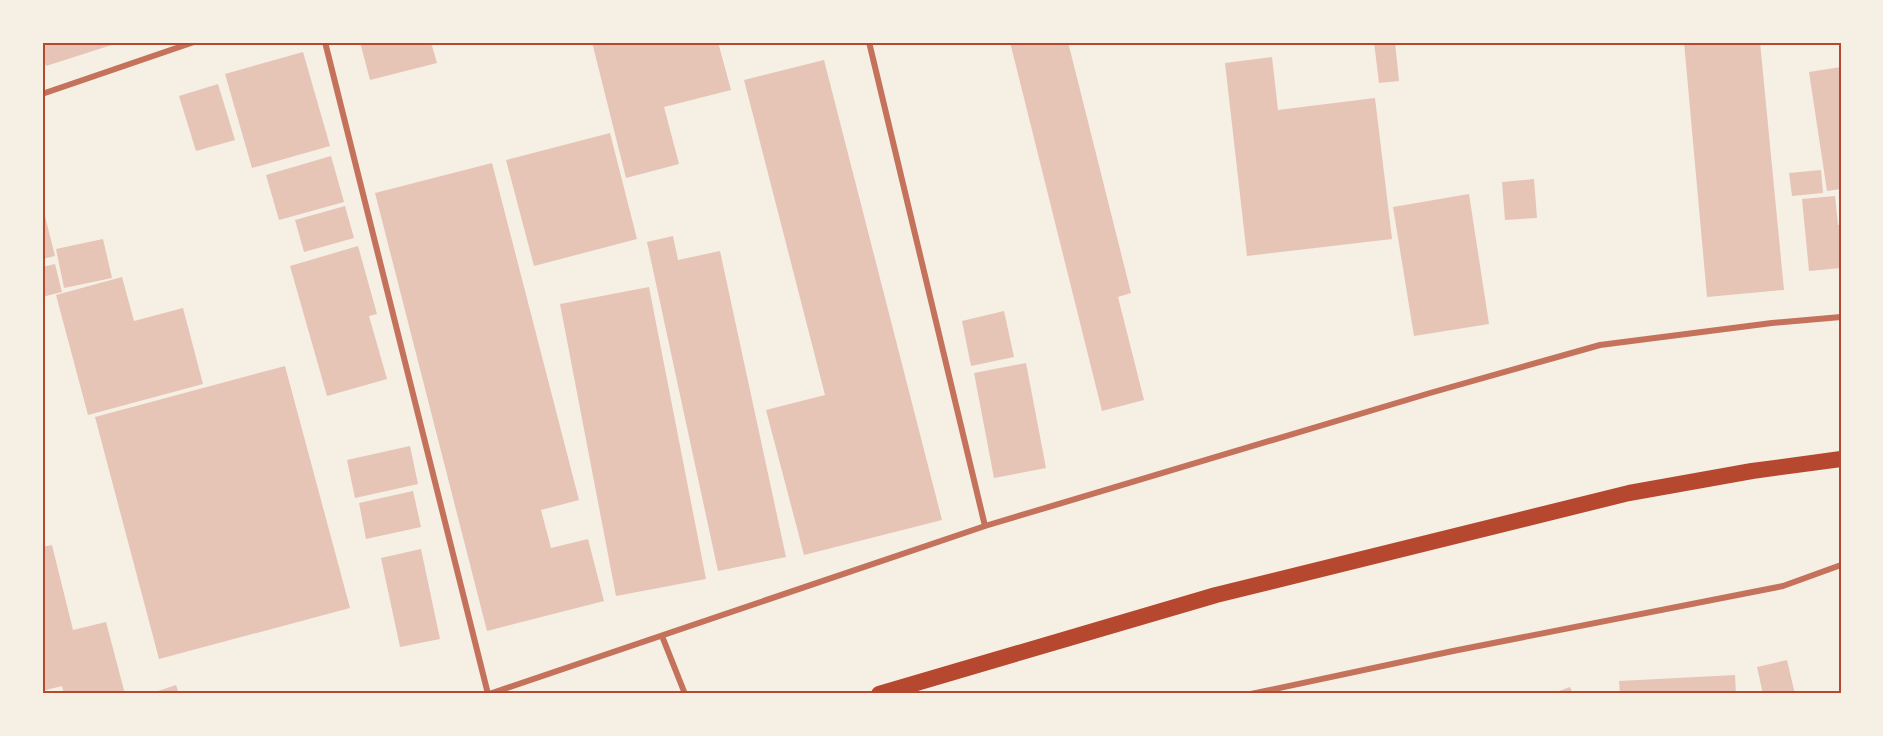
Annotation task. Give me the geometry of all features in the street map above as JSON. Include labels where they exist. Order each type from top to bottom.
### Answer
[{"type":"highway","points":[[879,694],[1216,595],[1629,493],[1752,471],[1841,459]]},
{"type":"street","points":[[42,94],[194,42]]},
{"type":"street","points":[[325,42],[489,694],[986,526],[1600,345],[1772,323],[1841,317]]},
{"type":"street","points":[[869,42],[986,526]]},
{"type":"street","points":[[1251,694],[1782,586],[1841,565]]},
{"type":"street","points":[[662,636],[685,694]]},
{"type":"building","points":[[42,42],[121,42],[46,66]]},
{"type":"building","points":[[360,42],[431,42],[437,63],[370,80]]},
{"type":"building","points":[[592,42],[718,42],[731,90],[664,107],[679,164],[626,178]]},
{"type":"building","points":[[1010,42],[1068,42],[1131,293],[1118,297],[1144,400],[1102,411]]},
{"type":"building","points":[[1374,42],[1395,42],[1399,81],[1379,83]]},
{"type":"building","points":[[1684,42],[1760,42],[1784,290],[1707,297]]},
{"type":"building","points":[[303,52],[330,146],[252,168],[225,74]]},
{"type":"building","points":[[1272,57],[1278,110],[1375,98],[1392,239],[1247,256],[1225,63]]},
{"type":"building","points":[[824,60],[942,520],[804,555],[766,410],[825,395],[744,80]]},
{"type":"building","points":[[1841,67],[1841,189],[1827,191],[1809,72]]},
{"type":"building","points":[[218,84],[235,140],[196,151],[179,96]]},
{"type":"building","points":[[610,133],[637,239],[534,266],[506,160]]},
{"type":"building","points":[[331,156],[344,202],[279,220],[266,175]]},
{"type":"building","points":[[492,163],[579,500],[541,510],[551,548],[588,539],[604,601],[487,631],[375,193]]},
{"type":"building","points":[[1821,170],[1823,193],[1792,196],[1789,173]]},
{"type":"building","points":[[1534,179],[1537,218],[1505,220],[1502,182]]},
{"type":"building","points":[[1469,194],[1489,324],[1414,336],[1393,207]]},
{"type":"building","points":[[1835,196],[1838,225],[1841,225],[1841,268],[1809,271],[1802,199]]},
{"type":"building","points":[[42,204],[55,256],[42,259]]},
{"type":"building","points":[[345,206],[354,238],[304,252],[295,220]]},
{"type":"building","points":[[673,236],[678,260],[720,251],[786,557],[718,571],[647,242]]},
{"type":"building","points":[[103,239],[112,278],[64,288],[56,249]]},
{"type":"building","points":[[358,246],[377,314],[369,316],[387,379],[327,396],[290,266]]},
{"type":"building","points":[[55,264],[62,292],[42,297],[42,267]]},
{"type":"building","points":[[122,277],[134,321],[183,308],[203,384],[88,415],[56,295]]},
{"type":"building","points":[[649,287],[706,579],[616,596],[560,304]]},
{"type":"building","points":[[1004,311],[1014,357],[971,366],[962,321]]},
{"type":"building","points":[[1026,363],[1046,468],[994,478],[974,373]]},
{"type":"building","points":[[285,366],[350,608],[159,659],[95,417]]},
{"type":"building","points":[[410,446],[418,484],[355,498],[347,460]]},
{"type":"building","points":[[413,491],[421,527],[366,539],[359,503]]},
{"type":"building","points":[[52,545],[73,630],[106,622],[125,694],[64,694],[62,686],[42,691],[42,547]]},
{"type":"building","points":[[421,549],[440,639],[400,647],[381,558]]},
{"type":"building","points":[[1787,660],[1795,694],[1763,694],[1757,667]]},
{"type":"building","points":[[1735,675],[1736,694],[1620,694],[1619,681]]},
{"type":"building","points":[[176,685],[179,694],[159,694],[158,691]]},
{"type":"building","points":[[1570,687],[1573,694],[1551,694]]}]
